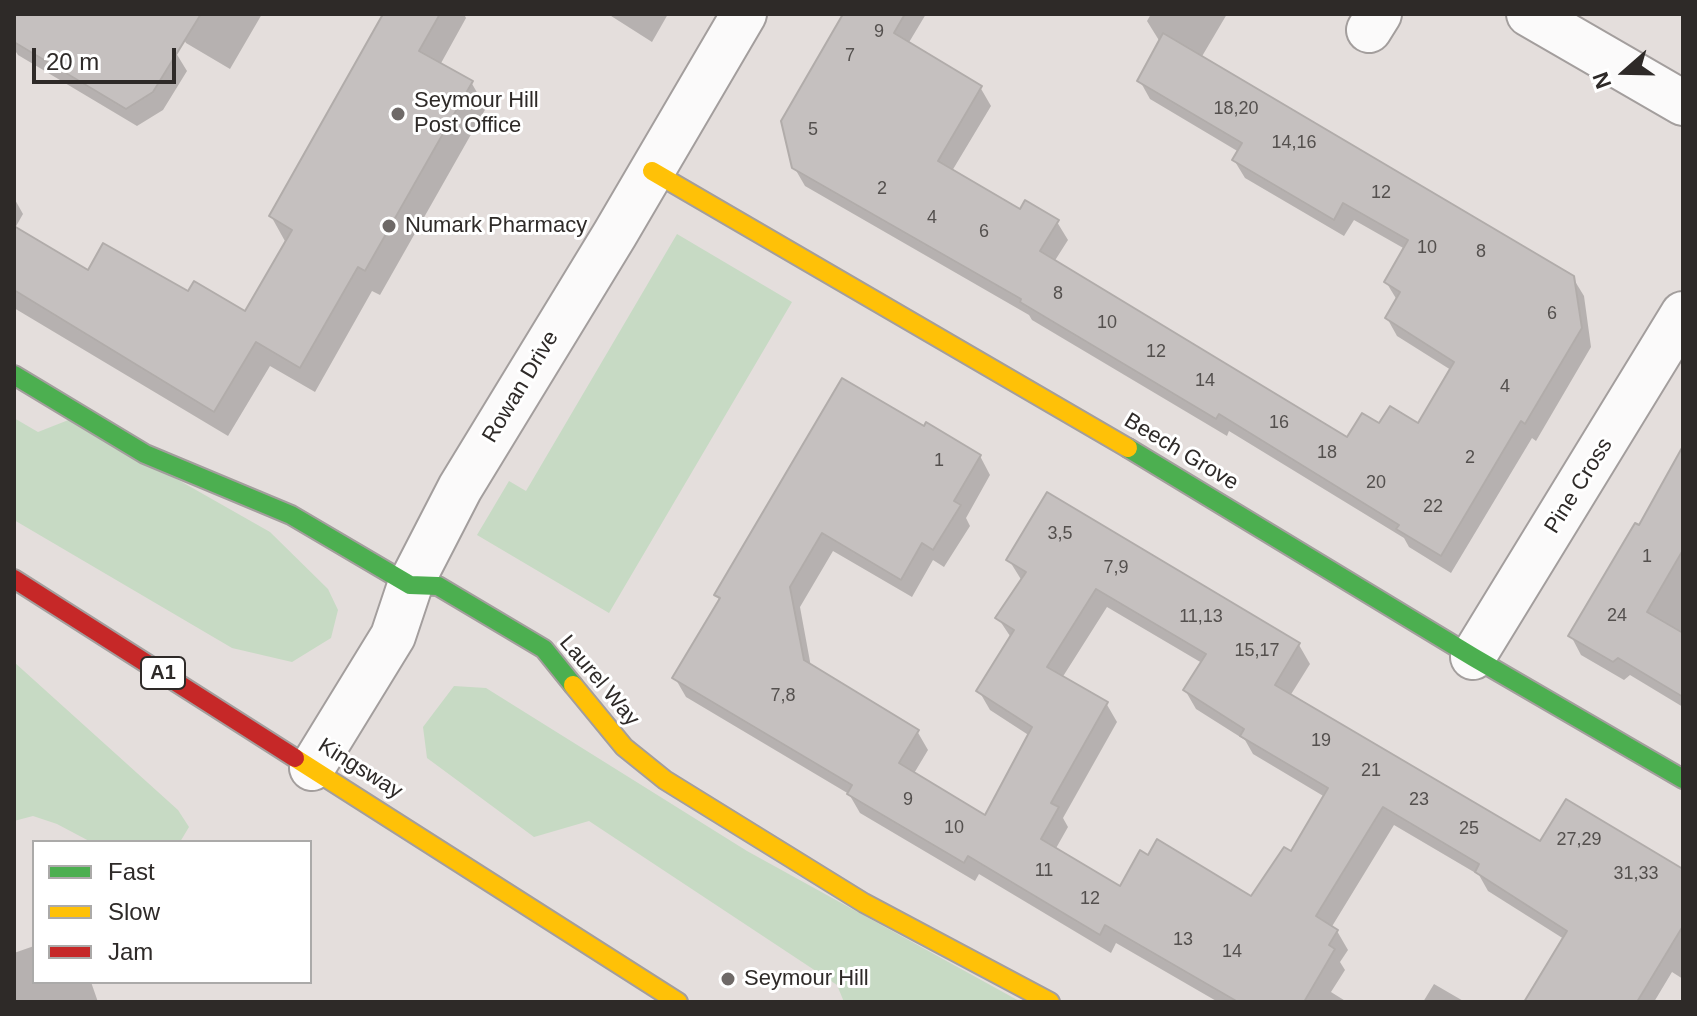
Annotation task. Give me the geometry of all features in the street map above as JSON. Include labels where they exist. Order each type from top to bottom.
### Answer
[{"type":"street","name":"Rowan Drive","points":[[312,768],[393,636],[410,585],[460,488],[744,14]]},
{"type":"street","points":[[1529,14],[1683,103]]},
{"type":"street","name":"Beech Grove","points":[[652,171],[1150,461],[1473,657],[1683,779]]},
{"type":"street","name":"Pine Cross","points":[[1473,657],[1683,314]]},
{"type":"street","name":"Laurel Way","points":[[14,375],[145,454],[291,515],[410,585],[438,586],[544,649],[624,747],[665,780],[864,903],[1050,1002]]},
{"type":"street","name":"Kingsway","points":[[14,579],[678,1002]]},
{"type":"green space","points":[[677,234],[792,302],[609,613],[477,535],[509,481],[526,491]]},
{"type":"green space","points":[[14,418],[38,432],[71,419],[270,532],[328,589],[338,610],[331,638],[292,662],[232,648],[14,520]]},
{"type":"green space","points":[[14,662],[178,810],[189,827],[181,840],[87,840],[33,816],[14,821]]},
{"type":"green space","points":[[454,686],[486,688],[747,851],[1021,1002],[844,1002],[837,985],[589,821],[534,837],[427,758],[423,727]]},
{"type":"building","points":[[14,14],[201,14],[153,92],[126,109],[14,42]]},
{"type":"building","points":[[383,14],[440,14],[419,51],[473,81],[365,271],[358,267],[300,368],[256,342],[214,412],[14,290],[14,226],[88,270],[103,243],[188,291],[194,281],[245,311],[292,230],[269,216]]},
{"type":"building","points":[[843,14],[905,14],[894,33],[982,86],[938,161],[1020,209],[1025,200],[1059,220],[1040,251],[1347,437],[1362,413],[1379,423],[1390,406],[1418,423],[1454,362],[1385,318],[1400,292],[1384,282],[1408,240],[1343,203],[1334,220],[1232,160],[1242,143],[1137,81],[1163,33],[1574,276],[1582,328],[1525,424],[1521,421],[1441,556],[1396,529],[1399,525],[1219,414],[1216,419],[1020,302],[1021,299],[792,168],[781,121]]},
{"type":"building","points":[[842,378],[981,455],[954,501],[961,505],[933,550],[922,543],[901,580],[822,533],[790,587],[804,660],[919,730],[899,763],[985,815],[1032,727],[976,691],[1014,630],[995,618],[1026,572],[1006,560],[1047,492],[1300,643],[1275,685],[1540,841],[1566,799],[1683,869],[1683,926],[1637,1002],[1524,1002],[1567,931],[1475,872],[1479,864],[1383,807],[1316,916],[1338,930],[1329,945],[1335,949],[1304,1002],[1238,1002],[1105,925],[1100,935],[968,856],[964,863],[847,794],[852,785],[672,678],[720,598],[714,595]],"holes":[[[1096,589],[1206,654],[1183,690],[1244,729],[1240,736],[1328,788],[1291,851],[1284,847],[1251,896],[1157,839],[1148,855],[1140,850],[1120,886],[1041,839],[1059,807],[1051,803],[1108,702],[1047,667]]]},
{"type":"building","points":[[1683,446],[1683,550],[1647,612],[1683,633],[1683,697],[1618,658],[1613,662],[1568,636],[1635,523],[1639,525]]},
{"type":"traffic: fast","points":[[14,375],[145,454],[291,515],[410,585],[438,586],[544,649],[573,685]]},
{"type":"traffic: fast","points":[[1128,448],[1473,657],[1683,779]]},
{"type":"traffic: slow","points":[[652,171],[1128,448]]},
{"type":"traffic: slow","points":[[573,685],[624,747],[665,780],[864,903],[1050,1002]]},
{"type":"traffic: slow","points":[[295,758],[678,1002]]},
{"type":"traffic: jam","points":[[14,579],[295,758]]},
{"type":"place","name":"Seymour Hill Post Office","points":[[398,114]]},
{"type":"place","name":"Numark Pharmacy","points":[[389,226]]},
{"type":"place","name":"Seymour Hill","points":[[728,979]]}]
